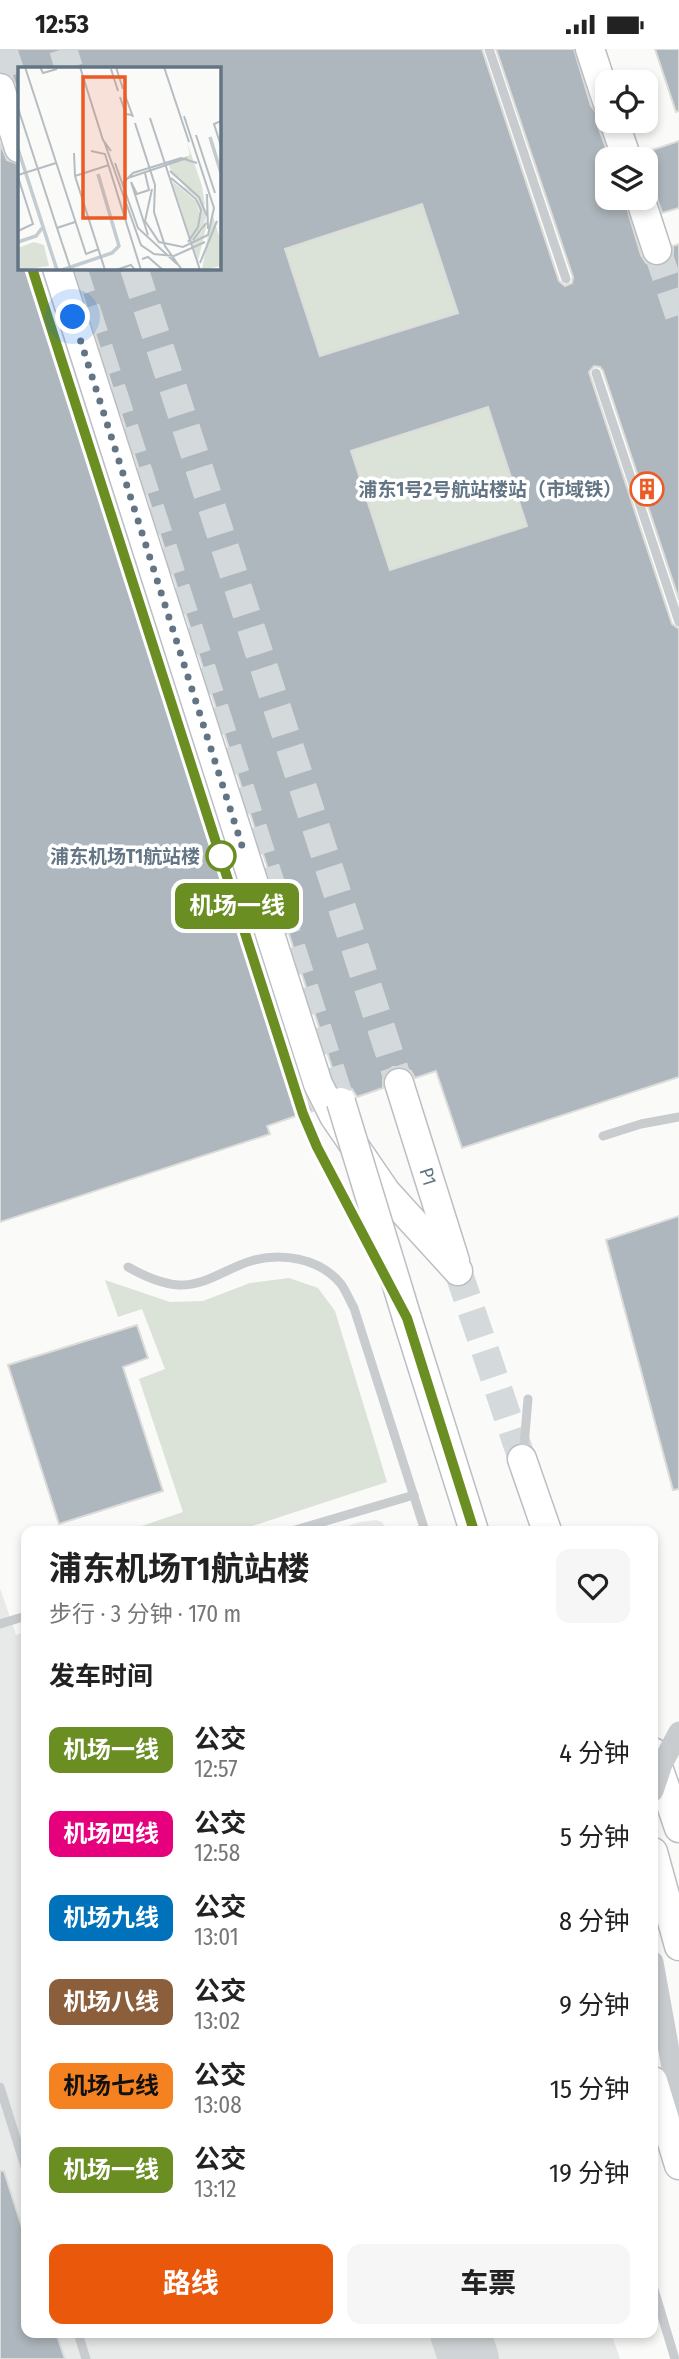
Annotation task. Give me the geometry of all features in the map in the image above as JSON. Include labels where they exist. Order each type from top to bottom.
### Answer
[{"type":"main road","points":[[590,49],[597,70]]},
{"type":"main road","points":[[0,88],[18,145]]},
{"type":"main road","points":[[643,210],[657,250]]},
{"type":"main road","name":"P1","points":[[57,269],[318,1084],[334,1116],[386,1192],[458,1271],[399,1083]]},
{"type":"main road","points":[[341,1102],[472,1526]]},
{"type":"main road","points":[[522,1459],[545,1526]]},
{"type":"main road","points":[[670,1741],[679,1828]]},
{"type":"main road","points":[[658,1853],[679,1888]]},
{"type":"main road","points":[[658,1870],[679,1945]]},
{"type":"main road","points":[[658,2097],[679,2165]]},
{"type":"street","points":[[658,1776],[670,1741]]},
{"type":"street","points":[[658,1990],[679,2106]]},
{"type":"lane","points":[[489,49],[566,279]]},
{"type":"lane","points":[[596,373],[679,621]]},
{"type":"lane","points":[[303,1114],[317,1147],[407,1318]]},
{"type":"lane","points":[[603,1136],[641,1124],[679,1117]]},
{"type":"lane","points":[[128,1267],[145,1277],[180,1285],[198,1283],[251,1261],[278,1256],[302,1260],[321,1268],[341,1284],[354,1308],[423,1526]]},
{"type":"lane","points":[[522,1459],[528,1399]]},
{"type":"lane","points":[[309,1526],[414,1495]]},
{"type":"lane","points":[[0,1624],[21,1618]]},
{"type":"lane","points":[[0,2087],[21,2154]]},
{"type":"lane","points":[[658,2303],[675,2359]]},
{"type":"lane","points":[[80,2338],[86,2359]]},
{"type":"shaded area","points":[[422,204],[527,526],[390,570],[285,249]]},
{"type":"shaded area","points":[[289,1278],[318,1288],[335,1311],[387,1482],[252,1526],[142,1526],[183,1512],[139,1379],[165,1369],[142,1309],[118,1317],[105,1280],[170,1302],[203,1301],[250,1283]]},
{"type":"shaded area","points":[[376,1520],[384,1526],[348,1526]]},
{"type":"shaded area","points":[[0,1588],[16,1635],[21,1634],[21,2338],[613,2338],[620,2359],[0,2359]]},
{"type":"building","points":[[0,49],[482,49],[559,281],[565,286],[572,283],[573,277],[496,49],[574,49],[591,106],[595,110],[595,133],[601,133],[606,147],[595,147],[595,210],[628,210],[646,263],[663,266],[670,261],[673,246],[679,244],[679,600],[603,371],[594,366],[589,372],[672,624],[679,629],[679,1077],[462,1148],[436,1071],[415,1078],[411,1071],[403,1067],[393,1067],[383,1079],[383,1088],[357,1097],[352,1089],[338,1086],[74,269],[220,269],[220,67],[18,67],[18,91],[12,76],[0,72]],"holes":[[[422,204],[458,313],[320,356],[285,249]],[[488,407],[527,526],[390,570],[351,451]]]},
{"type":"building","points":[[655,49],[679,49],[679,111],[676,112]]},
{"type":"building","points":[[679,141],[679,208],[662,213],[658,201],[658,148]]},
{"type":"building","points":[[0,143],[7,160],[18,164],[18,269],[41,269],[302,1089],[313,1111],[300,1108],[296,1116],[267,1126],[270,1134],[0,1222]]},
{"type":"building","points":[[679,1216],[679,1489],[673,1490],[606,1240]]},
{"type":"building","points":[[137,1325],[148,1358],[123,1367],[163,1491],[59,1524],[8,1365]]},
{"type":"building","points":[[0,2171],[4,2171],[21,2224],[21,2338],[58,2338],[65,2359],[0,2359]]},
{"type":"taxiway","points":[[462,2338],[469,2359]]},
{"type":"tunnel","points":[[3,49],[18,95]]},
{"type":"tunnel","points":[[63,49],[69,67]]},
{"type":"tunnel","points":[[657,250],[679,315]]},
{"type":"tunnel","points":[[73,269],[341,1102]]},
{"type":"tunnel","points":[[134,269],[399,1083]]},
{"type":"tunnel","points":[[458,1271],[522,1459]]},
{"type":"bus line","name":"机场一线","points":[[32,269],[303,1114],[317,1147],[407,1318],[472,1526]]},
{"type":"place","name":"浦东1号2号航站楼站（市域铁）","points":[[647,489]]},
{"type":"place","name":"浦东机场T1航站楼","points":[[221,856]]},
{"type":"route","points":[[73,317],[242,846],[221,856]]}]
